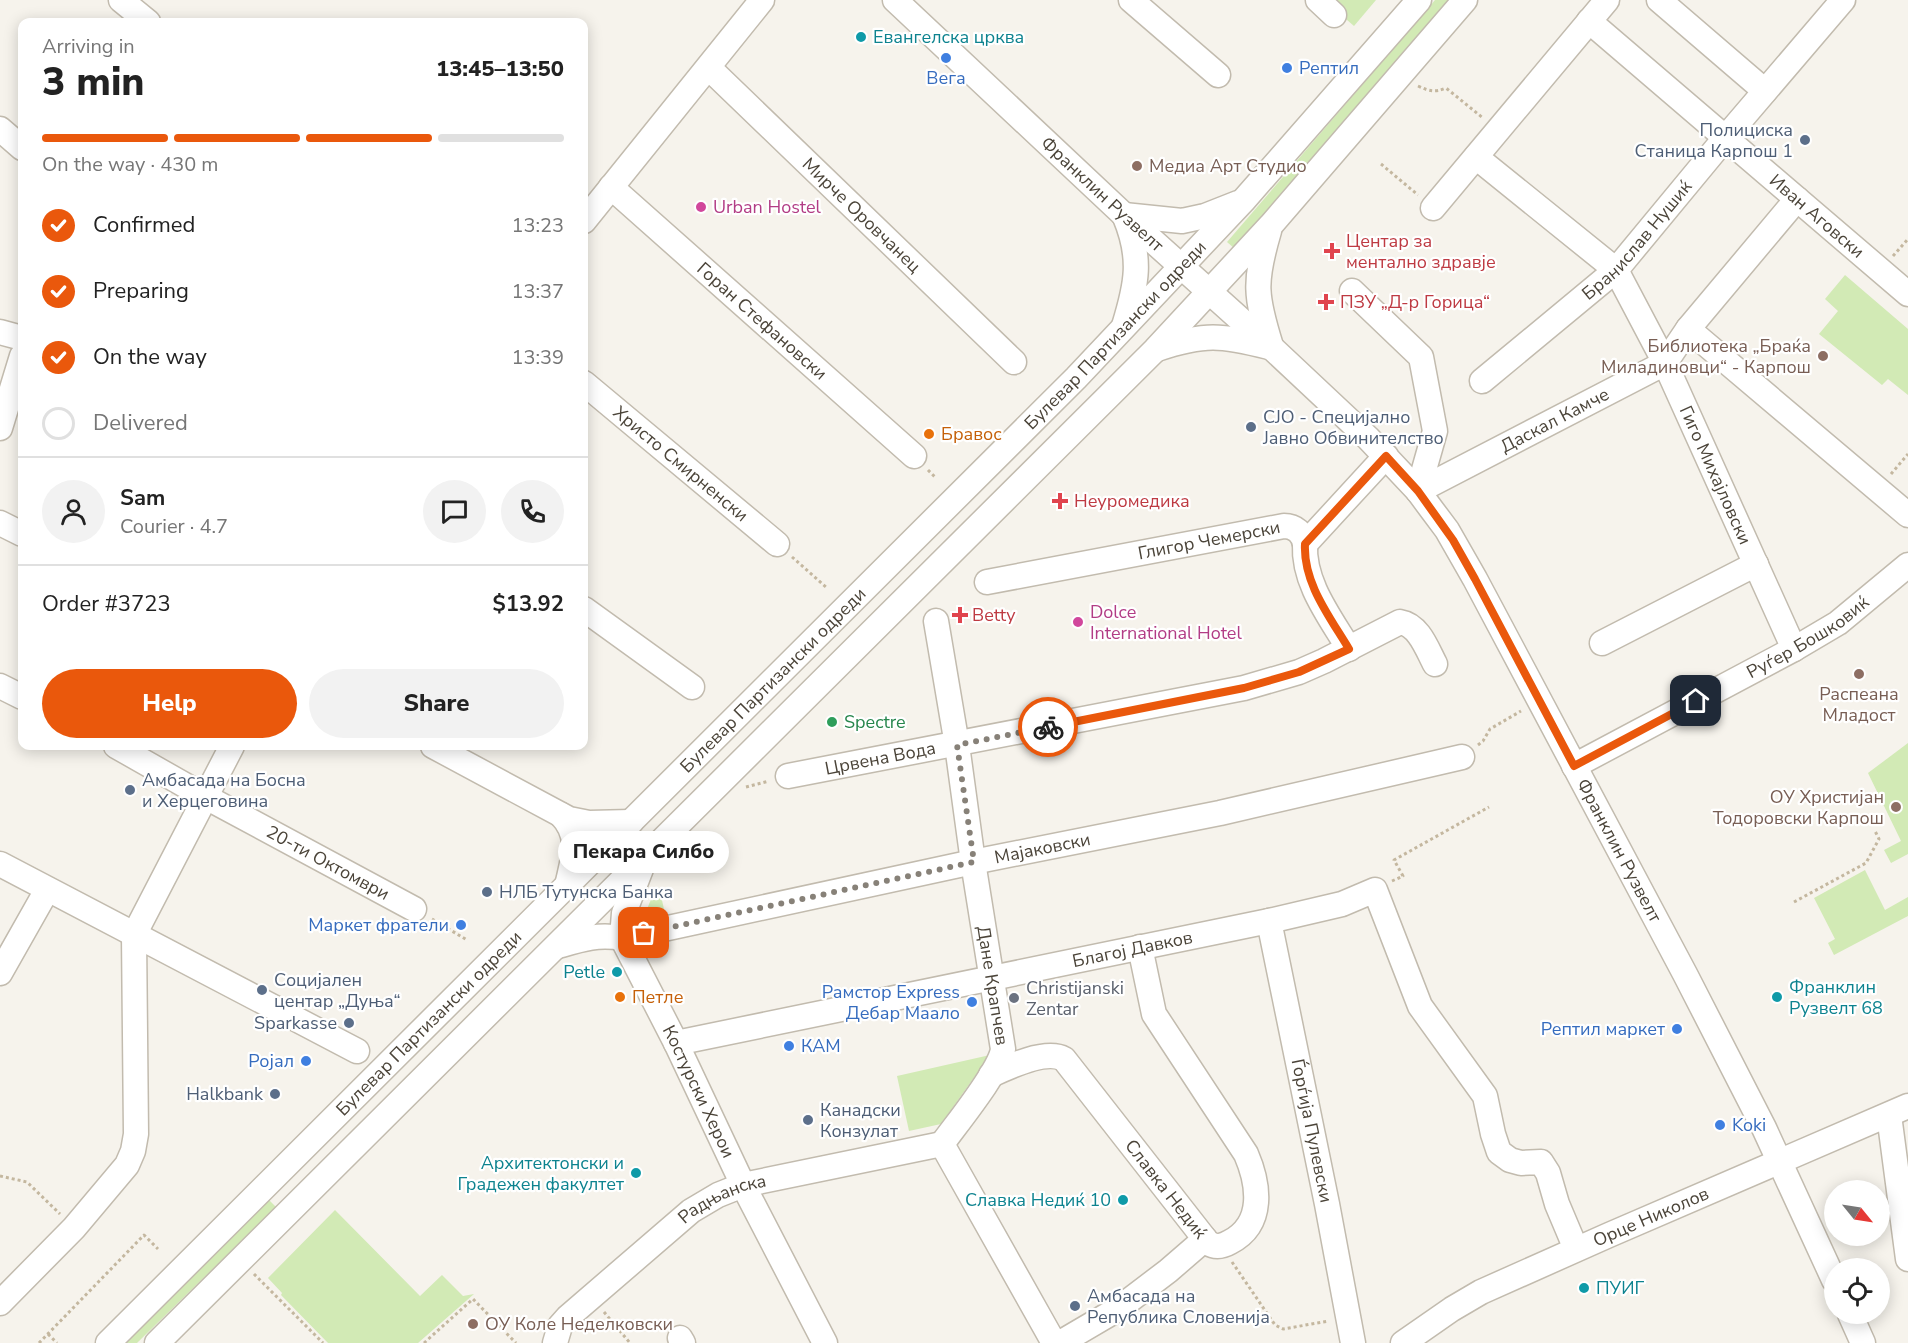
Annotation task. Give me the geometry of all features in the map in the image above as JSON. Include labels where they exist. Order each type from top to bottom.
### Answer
[{"type":"street","points":[[120,0],[143,18]]},
{"type":"street","points":[[588,216],[762,0]]},
{"type":"street","name":"Франклин Рузвелт","points":[[895,0],[1124,215],[1272,348],[1386,456],[1418,491],[1446,530],[1475,579],[1685,974],[1780,1161],[1824,1258]]},
{"type":"street","points":[[1131,0],[1218,75]]},
{"type":"street","name":"Булевар Партизански одреди","points":[[108,1343],[813,642],[1123,330],[1243,201],[1419,0]]},
{"type":"street","name":"Булевар Партизански одреди","points":[[157,1343],[1155,350],[1271,225],[1465,0]]},
{"type":"street","points":[[1433,208],[1607,0]]},
{"type":"street","points":[[1659,0],[1765,91]]},
{"type":"street","name":"Бранислав Нушиќ","points":[[1482,381],[1616,270],[1843,0]]},
{"type":"street","name":"Иван Аговски","points":[[1589,21],[1908,294]]},
{"type":"street","name":"Мирче Оровчанец","points":[[709,68],[1014,362]]},
{"type":"street","points":[[0,129],[18,145]]},
{"type":"street","name":"Гиго Михајловски","points":[[1476,157],[1616,270],[1665,363],[1794,649]]},
{"type":"street","name":"Горан Стефановски","points":[[611,187],[914,456]]},
{"type":"street","name":"Даскал Камче","points":[[1418,491],[1665,363],[1688,329],[1797,199]]},
{"type":"street","points":[[1123,330],[1132,302],[1137,274],[1133,237],[1124,215],[1182,221],[1205,216],[1243,201]]},
{"type":"street","points":[[1271,225],[1262,256],[1257,292],[1272,348]]},
{"type":"street","points":[[1352,291],[1421,357],[1435,431],[1418,491]]},
{"type":"street","points":[[1688,329],[1908,515]]},
{"type":"street","points":[[0,332],[18,337]]},
{"type":"street","points":[[1155,350],[1192,338],[1214,336],[1272,348]]},
{"type":"street","points":[[0,428],[18,369]]},
{"type":"street","name":"Христо Смирненски","points":[[588,386],[777,544]]},
{"type":"street","name":"Глигор Чемерски","points":[[1305,544],[1386,456]]},
{"type":"street","points":[[0,523],[18,532]]},
{"type":"street","name":"Глигор Чемерски","points":[[987,582],[1284,526],[1298,531],[1305,544]]},
{"type":"street","points":[[1305,544],[1306,564],[1312,584],[1349,649]]},
{"type":"street","points":[[1602,643],[1755,564]]},
{"type":"street","name":"Руѓер Бошковиќ","points":[[1574,766],[1794,649],[1838,623],[1908,565]]},
{"type":"street","points":[[588,612],[692,687]]},
{"type":"street","name":"Дане Крапчев","points":[[936,621],[1003,1049],[1002,1056],[991,1075],[942,1144]]},
{"type":"street","name":"Црвена Вода","points":[[788,776],[1244,688],[1282,678],[1324,661],[1403,622],[1417,632],[1435,664]]},
{"type":"street","points":[[0,686],[18,695]]},
{"type":"street","name":"20-ти Октомври","points":[[123,750],[414,909]]},
{"type":"street","points":[[0,1303],[74,1228],[127,1165],[133,1151],[136,1134],[134,934],[230,750]]},
{"type":"street","points":[[440,750],[575,822],[631,822]]},
{"type":"street","name":"Мајаковски","points":[[622,938],[974,862],[1220,813],[1462,757]]},
{"type":"street","points":[[561,815],[571,828],[575,840],[567,886]]},
{"type":"street","points":[[556,947],[591,936],[622,938],[624,913],[647,857]]},
{"type":"street","points":[[0,864],[357,1051]]},
{"type":"street","points":[[0,973],[47,890]]},
{"type":"street","points":[[1375,890],[1420,1006],[1485,1096],[1499,1152],[1510,1160],[1521,1163],[1541,1162],[1576,1249]]},
{"type":"street","name":"Благој Давков","points":[[676,1043],[1269,921],[1342,904],[1375,890]]},
{"type":"street","name":"Ѓорѓиja Пулевски","points":[[1269,921],[1328,1204],[1353,1343]]},
{"type":"street","name":"Костурски Херои","points":[[622,938],[676,1043],[743,1185],[825,1343]]},
{"type":"street","points":[[1140,947],[1154,1014],[1246,1154],[1255,1179],[1257,1204],[1249,1225],[1232,1242],[1213,1243]]},
{"type":"street","name":"Славка Недиќ","points":[[991,1075],[1010,1066],[1042,1057],[1056,1056],[1064,1059],[1213,1243],[1168,1271],[1119,1309],[1060,1343]]},
{"type":"street","points":[[1899,1111],[1908,1259]]},
{"type":"street","name":"Орце Николов","points":[[1403,1343],[1428,1336],[1481,1292],[1899,1111]]},
{"type":"street","points":[[942,1144],[1054,1343]]},
{"type":"street","name":"Радњанска","points":[[555,1343],[560,1326],[590,1297],[691,1211],[718,1195],[743,1185],[942,1144]]},
{"type":"street","points":[[1854,1324],[1863,1343]]},
{"type":"path","points":[[1399,78],[1430,92],[1446,88],[1498,131]]},
{"type":"path","points":[[1381,164],[1433,208]]},
{"type":"path","points":[[1878,489],[1902,464],[1908,454]]},
{"type":"path","points":[[777,544],[826,587]]},
{"type":"path","points":[[1490,729],[1521,711]]},
{"type":"path","points":[[741,788],[788,776]]},
{"type":"path","points":[[1375,890],[1403,876],[1394,860],[1489,807]]},
{"type":"path","points":[[1794,902],[1866,863],[1879,840],[1875,831]]},
{"type":"path","points":[[414,909],[467,940]]},
{"type":"path","points":[[0,1176],[27,1182],[74,1228]]},
{"type":"path","points":[[39,1343],[144,1235],[158,1249]]},
{"type":"path","points":[[1213,1243],[1275,1325],[1283,1329],[1348,1318]]},
{"type":"path","points":[[253,1273],[323,1343]]},
{"type":"path","points":[[590,1297],[630,1343]]},
{"type":"path","points":[[424,1343],[473,1299],[516,1343]]},
{"type":"path","points":[[48,1334],[57,1343]]},
{"type":"green space","points":[[1324,0],[1376,0],[1354,26]]},
{"type":"green space","points":[[1435,0],[1450,0],[1235,249],[1227,242]]},
{"type":"green space","points":[[1845,275],[1908,329],[1908,395],[1888,379],[1882,385],[1819,334],[1838,311],[1825,299]]},
{"type":"green space","points":[[1908,743],[1908,854],[1891,863],[1884,850],[1901,841],[1868,773]]},
{"type":"green space","points":[[1865,870],[1885,910],[1908,897],[1908,916],[1834,955],[1828,943],[1835,939],[1814,898]]},
{"type":"green space","points":[[659,887],[666,918],[646,921],[650,903]]},
{"type":"green space","points":[[990,1055],[941,1124],[909,1131],[897,1076]]},
{"type":"green space","points":[[269,1200],[276,1207],[137,1343],[125,1343]]},
{"type":"green space","points":[[335,1210],[420,1296],[442,1275],[463,1296],[474,1294],[418,1343],[328,1343],[281,1295],[282,1293],[268,1278]]},
{"type":"way so far","points":[[644,933],[974,862],[957,745],[1048,727]]},
{"type":"place","name":"Евангелска црква","points":[[861,37]]},
{"type":"place","name":"Вега","points":[[946,58]]},
{"type":"place","name":"Рептил","points":[[1287,68]]},
{"type":"place","name":"Полициска Станица Карпош 1","points":[[1805,140]]},
{"type":"place","name":"Медиа Арт Студио","points":[[1137,166]]},
{"type":"place","name":"Urban Hostel","points":[[701,207]]},
{"type":"place","name":"Центар за ментално здравје","points":[[1332,251]]},
{"type":"place","name":"ПЗУ „Д-р Горица“","points":[[1326,302]]},
{"type":"place","name":"Библиотека „Браќа Миладиновци“ - Карпош","points":[[1823,356]]},
{"type":"place","name":"СЈО - Специјално Јавно Обвинителство","points":[[1251,427]]},
{"type":"place","name":"Бравос","points":[[929,434]]},
{"type":"place","name":"Неуромедика","points":[[1060,501]]},
{"type":"place","name":"Betty","points":[[960,615]]},
{"type":"place","name":"Dolce International Hotel","points":[[1078,622]]},
{"type":"place","name":"Распеана Младост","points":[[1859,674]]},
{"type":"place","name":"Spectre","points":[[832,722]]},
{"type":"place","name":"Амбасада на Босна и Херцеговина","points":[[130,790]]},
{"type":"place","name":"ОУ Христијан Тодоровски Карпош","points":[[1896,807]]},
{"type":"place","name":"НЛБ Тутунска Банка","points":[[487,892]]},
{"type":"place","name":"Маркет фратели","points":[[461,925]]},
{"type":"place","name":"Пекара Силбо","points":[[644,933]]},
{"type":"place","name":"Petle","points":[[617,972]]},
{"type":"place","name":"Социјален центар „Дуња“","points":[[262,990]]},
{"type":"place","name":"Петле","points":[[620,997]]},
{"type":"place","name":"Франклин Рузвелт 68","points":[[1777,997]]},
{"type":"place","name":"Christijanski Zentar","points":[[1014,998]]},
{"type":"place","name":"Рамстор Express Дебар Маало","points":[[972,1002]]},
{"type":"place","name":"Sparkasse","points":[[349,1023]]},
{"type":"place","name":"Рептил маркет","points":[[1677,1029]]},
{"type":"place","name":"КАМ","points":[[789,1046]]},
{"type":"place","name":"Ројал","points":[[306,1061]]},
{"type":"place","name":"Halkbank","points":[[275,1094]]},
{"type":"place","name":"Канадски Конзулат","points":[[808,1120]]},
{"type":"place","name":"Koki","points":[[1720,1125]]},
{"type":"place","name":"Архитектонски и Градежен факултет","points":[[636,1173]]},
{"type":"place","name":"Славка Недиќ 10","points":[[1123,1200]]},
{"type":"place","name":"ПУИГ","points":[[1584,1288]]},
{"type":"place","name":"Амбасада на Република Словенија","points":[[1075,1306]]},
{"type":"place","name":"ОУ Коле Неделковски","points":[[473,1324]]},
{"type":"route","points":[[1048,727],[1244,688],[1299,672],[1349,649],[1312,584],[1306,564],[1305,544],[1386,456],[1418,491],[1453,540],[1574,766],[1696,701]]}]
